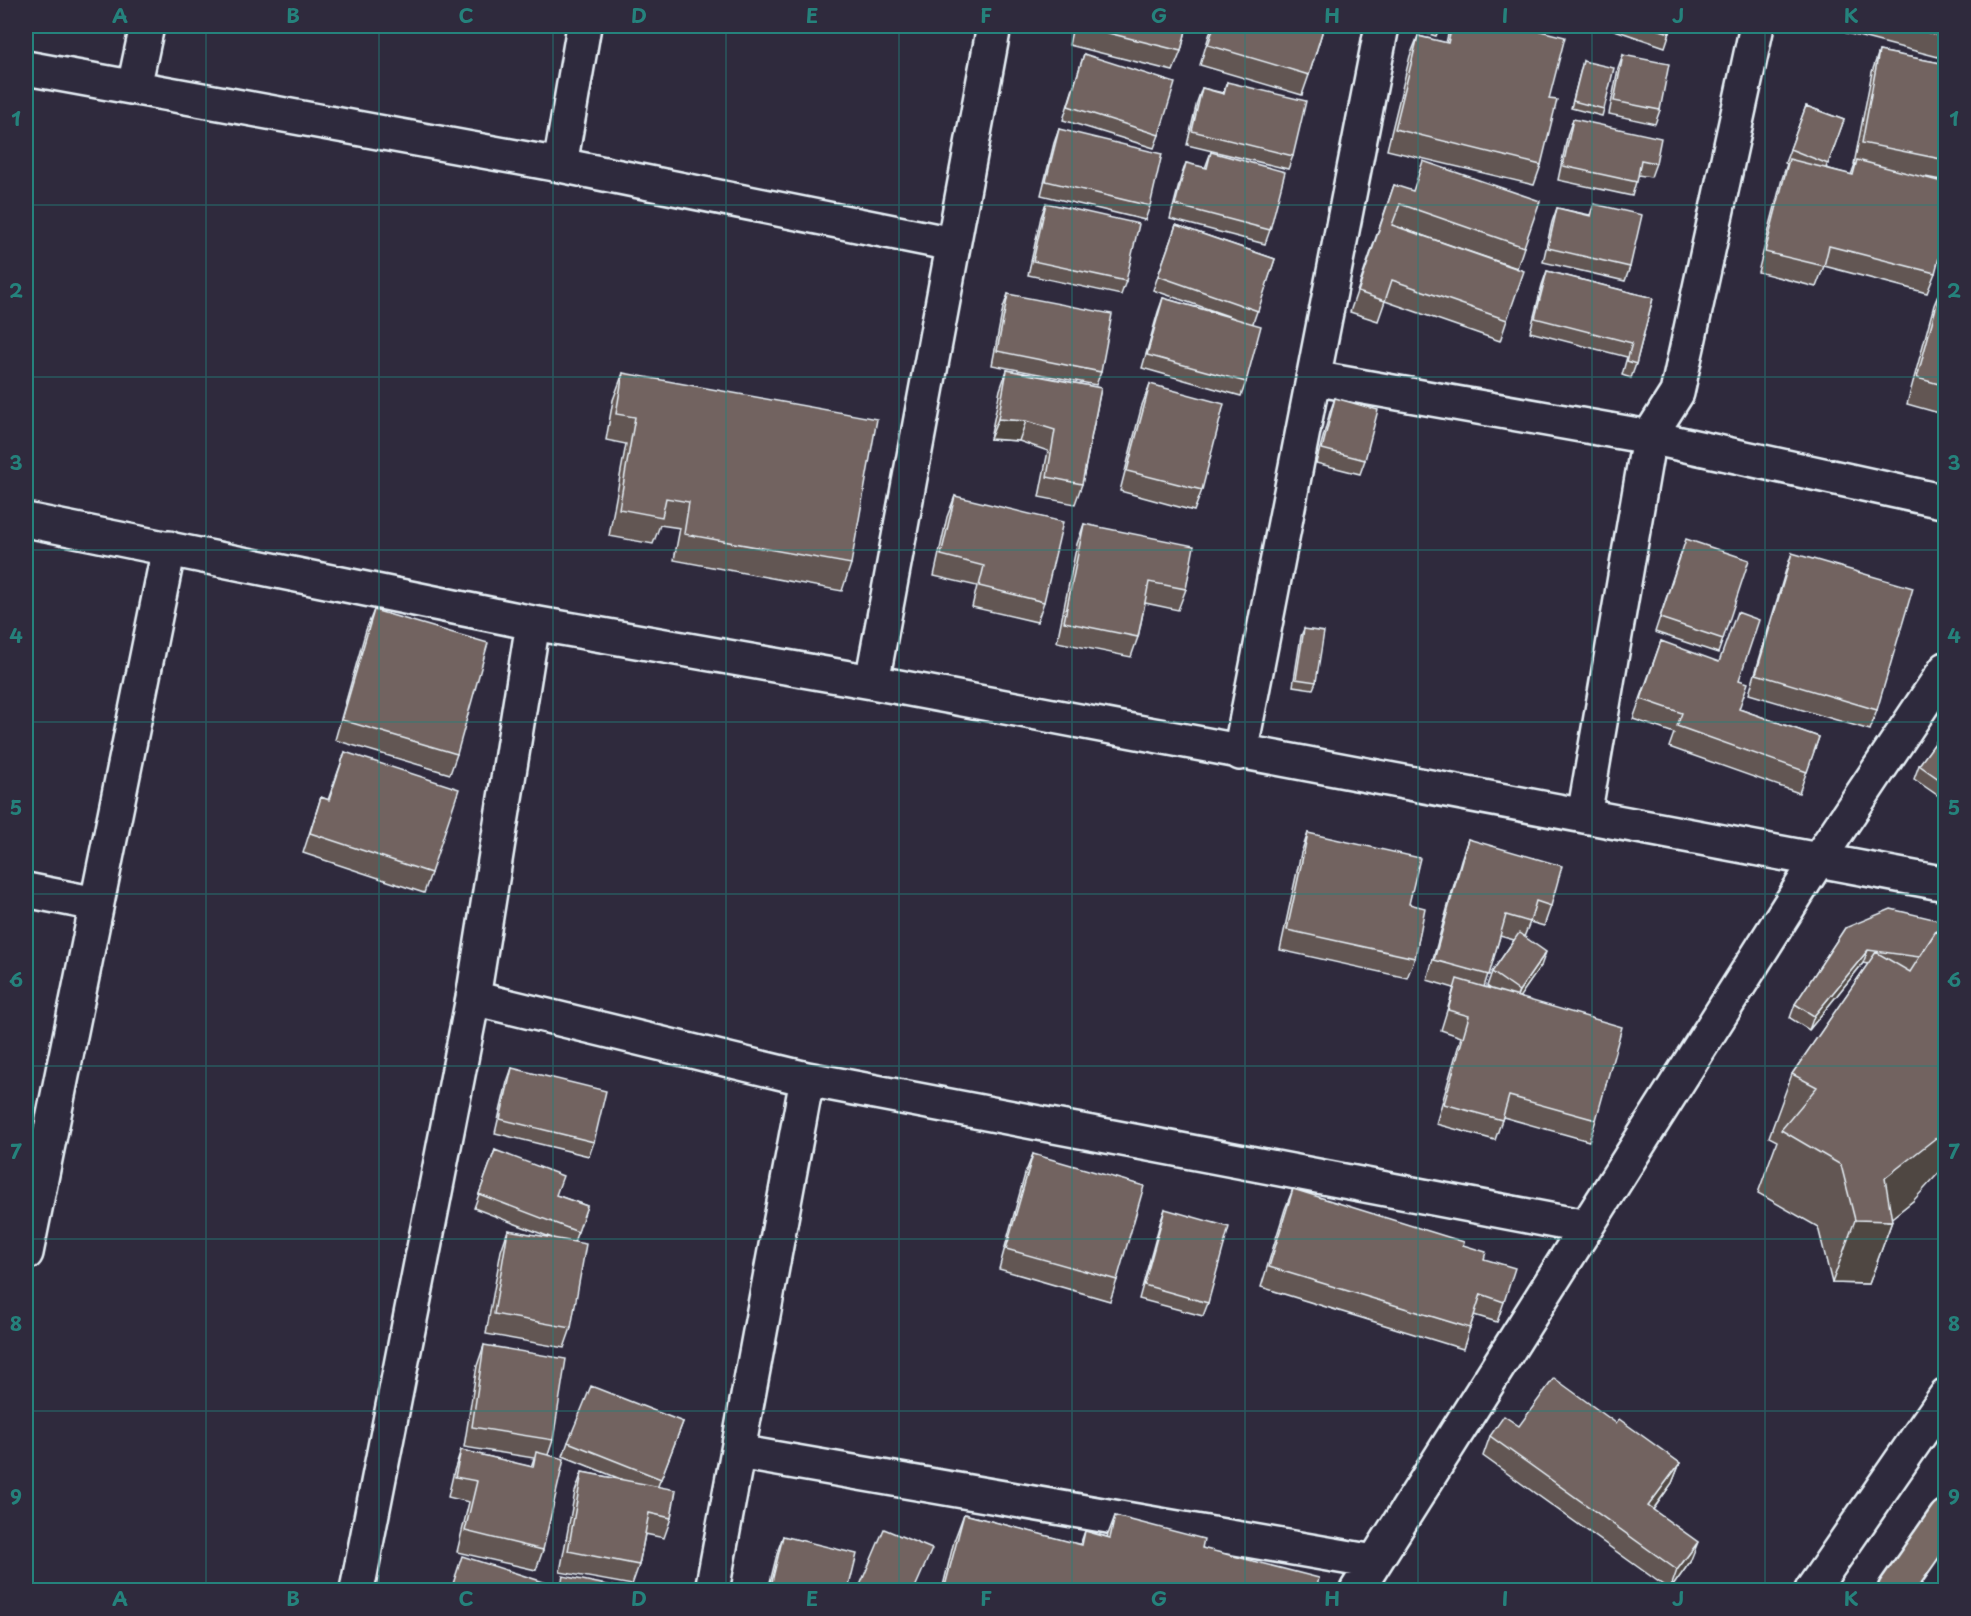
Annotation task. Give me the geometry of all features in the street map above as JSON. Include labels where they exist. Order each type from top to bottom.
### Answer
[{"type":"main road","points":[[1895,1590],[1946,1518]]},
{"type":"street","points":[[134,87],[147,26]]},
{"type":"street","points":[[560,165],[584,26]]},
{"type":"street","points":[[872,682],[994,26]]},
{"type":"street","points":[[1240,753],[1382,26]]},
{"type":"street","points":[[1584,816],[1649,437],[1677,393],[1757,26]]},
{"type":"street","points":[[26,68],[560,165],[952,244]]},
{"type":"street","points":[[1313,378],[1649,437],[1946,502]]},
{"type":"street","points":[[26,520],[533,623],[872,682],[1946,884]]},
{"type":"street","points":[[26,1253],[169,548]]},
{"type":"street","points":[[357,1590],[473,998],[533,623]]},
{"type":"street","points":[[1357,1590],[1818,860],[1946,669]]},
{"type":"street","points":[[26,890],[96,904]]},
{"type":"street","points":[[473,998],[807,1079],[1586,1227]]},
{"type":"street","points":[[712,1590],[807,1079]]},
{"type":"street","points":[[1812,1590],[1946,1396]]},
{"type":"street","points":[[738,1452],[1374,1562]]},
{"type":"building","points":[[1080,26],[1187,26],[1181,51]]},
{"type":"building","points":[[1214,26],[1324,26],[1309,75],[1208,45]]},
{"type":"building","points":[[1452,26],[1520,26],[1565,37],[1549,99],[1557,100],[1541,165],[1395,129],[1418,36],[1448,43]]},
{"type":"building","points":[[1647,26],[1672,26],[1670,33]]},
{"type":"building","points":[[1902,26],[1946,26],[1946,37]]},
{"type":"building","points":[[1879,51],[1946,64],[1946,160],[1862,143]]},
{"type":"building","points":[[1084,54],[1175,83],[1159,135],[1068,106]]},
{"type":"building","points":[[1623,55],[1669,64],[1660,110],[1614,101]]},
{"type":"building","points":[[1583,61],[1614,68],[1604,109],[1573,101]]},
{"type":"building","points":[[1227,82],[1306,101],[1293,156],[1192,131],[1202,88],[1224,94]]},
{"type":"building","points":[[1806,106],[1844,120],[1828,164],[1790,149]]},
{"type":"building","points":[[1573,119],[1661,138],[1656,163],[1641,160],[1637,182],[1563,166]]},
{"type":"building","points":[[1059,129],[1162,154],[1150,206],[1046,181]]},
{"type":"building","points":[[1211,152],[1285,172],[1270,230],[1175,205],[1186,163],[1207,168]]},
{"type":"building","points":[[1789,159],[1853,175],[1857,160],[1946,183],[1946,231],[1935,273],[1829,246],[1824,266],[1765,252]]},
{"type":"building","points":[[1423,161],[1540,201],[1524,247],[1400,204],[1392,225],[1524,271],[1507,320],[1392,280],[1385,301],[1358,292],[1394,185],[1413,191]]},
{"type":"building","points":[[1046,203],[1139,224],[1126,281],[1033,261]]},
{"type":"building","points":[[1594,204],[1642,215],[1630,267],[1548,248],[1557,208],[1591,216]]},
{"type":"building","points":[[1176,225],[1275,259],[1258,311],[1158,276]]},
{"type":"building","points":[[1547,271],[1653,298],[1636,364],[1627,361],[1632,343],[1535,318]]},
{"type":"building","points":[[1946,276],[1946,386],[1917,378]]},
{"type":"building","points":[[1008,294],[1112,314],[1101,372],[997,351]]},
{"type":"building","points":[[1163,298],[1261,326],[1246,382],[1147,355]]},
{"type":"building","points":[[1007,370],[1101,388],[1082,484],[1047,477],[1055,430],[1026,421],[998,419]]},
{"type":"building","points":[[623,373],[877,419],[851,564],[684,534],[689,502],[666,498],[662,517],[619,509],[635,417],[616,414]]},
{"type":"building","points":[[1150,384],[1224,404],[1202,490],[1127,471]]},
{"type":"building","points":[[1335,398],[1378,410],[1365,460],[1322,449]]},
{"type":"building","points":[[955,496],[1063,522],[1044,602],[979,586],[984,566],[941,555]]},
{"type":"building","points":[[1084,524],[1194,546],[1186,589],[1149,582],[1138,637],[1064,622]]},
{"type":"building","points":[[1686,539],[1749,560],[1723,639],[1660,618]]},
{"type":"building","points":[[1792,553],[1913,588],[1877,710],[1756,674]]},
{"type":"building","points":[[374,610],[488,643],[457,754],[342,720]]},
{"type":"building","points":[[1737,612],[1759,620],[1739,680],[1748,683],[1739,709],[1819,737],[1807,772],[1677,726],[1682,713],[1641,699],[1661,641],[1719,662]]},
{"type":"building","points":[[1304,629],[1324,632],[1316,682],[1296,679]]},
{"type":"building","points":[[1946,728],[1946,784],[1919,765]]},
{"type":"building","points":[[345,752],[459,789],[431,873],[310,833],[321,797],[329,800]]},
{"type":"building","points":[[1308,833],[1420,858],[1409,904],[1425,908],[1415,958],[1287,930]]},
{"type":"building","points":[[1468,839],[1562,866],[1551,906],[1536,901],[1530,922],[1506,915],[1489,975],[1434,960]]},
{"type":"building","points":[[1891,909],[1946,922],[1946,937],[1936,931],[1919,957],[1868,950],[1814,1016],[1795,1004],[1845,928]]},
{"type":"building","points":[[1936,931],[1946,937],[1946,1128],[1885,1178],[1892,1221],[1855,1220],[1841,1165],[1781,1130],[1817,1087],[1792,1074],[1876,952],[1910,972]]},
{"type":"building","points":[[1519,933],[1546,952],[1519,991],[1492,972]]},
{"type":"building","points":[[1457,979],[1622,1027],[1596,1120],[1509,1096],[1502,1120],[1444,1104],[1469,1016],[1448,1010]]},
{"type":"building","points":[[512,1068],[606,1091],[594,1142],[500,1119]]},
{"type":"building","points":[[495,1150],[563,1176],[556,1195],[587,1206],[578,1232],[479,1194]]},
{"type":"building","points":[[1033,1154],[1144,1186],[1117,1280],[1006,1249]]},
{"type":"building","points":[[1293,1189],[1464,1242],[1463,1245],[1486,1252],[1484,1259],[1515,1268],[1504,1302],[1481,1294],[1470,1328],[1269,1267]]},
{"type":"building","points":[[1165,1209],[1229,1227],[1208,1303],[1144,1285]]},
{"type":"building","points":[[508,1230],[586,1244],[571,1328],[494,1314]]},
{"type":"building","points":[[484,1345],[566,1359],[553,1440],[472,1427]]},
{"type":"building","points":[[1554,1378],[1616,1423],[1619,1419],[1680,1463],[1648,1506],[1698,1542],[1677,1570],[1490,1436],[1504,1416],[1519,1426]]},
{"type":"building","points":[[591,1386],[683,1422],[661,1479],[568,1442]]},
{"type":"building","points":[[461,1450],[533,1467],[536,1452],[564,1459],[543,1550],[465,1531],[477,1481],[455,1477]]},
{"type":"building","points":[[582,1472],[676,1490],[671,1518],[649,1513],[639,1565],[568,1551]]},
{"type":"building","points":[[964,1514],[1082,1545],[1085,1531],[1110,1538],[1115,1516],[1204,1539],[1202,1548],[1319,1578],[1316,1590],[944,1590]]},
{"type":"building","points":[[884,1529],[932,1549],[914,1590],[858,1590]]},
{"type":"building","points":[[783,1536],[857,1554],[848,1590],[770,1590]]},
{"type":"building","points":[[462,1556],[550,1584],[548,1590],[451,1590]]},
{"type":"building","points":[[563,1576],[631,1590],[560,1590]]}]
